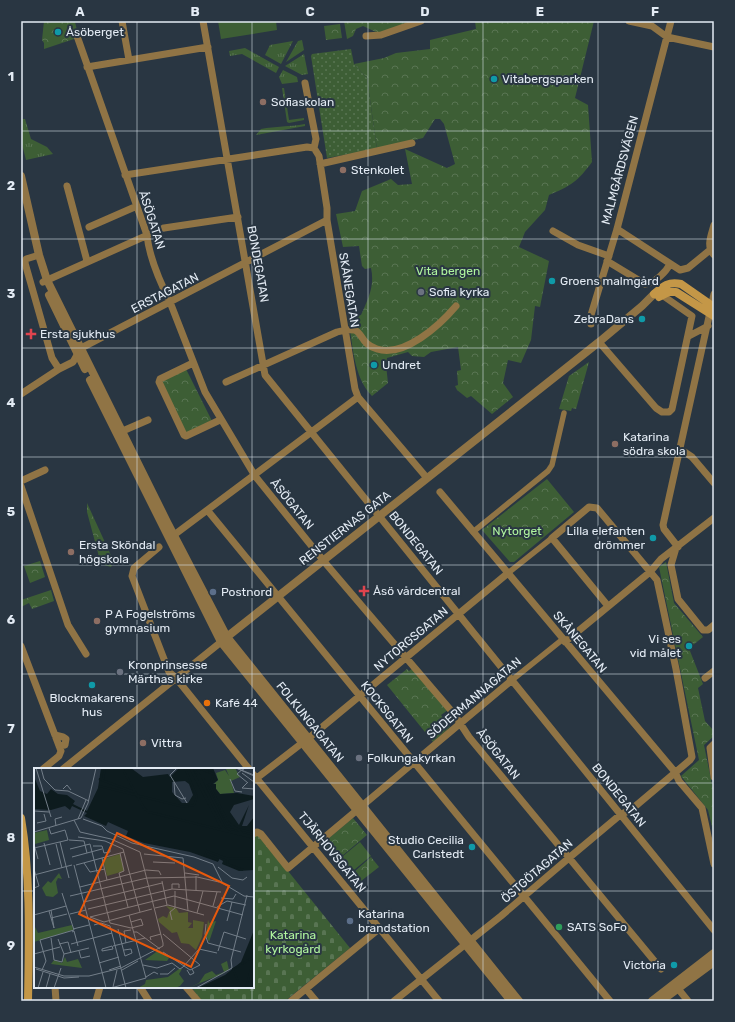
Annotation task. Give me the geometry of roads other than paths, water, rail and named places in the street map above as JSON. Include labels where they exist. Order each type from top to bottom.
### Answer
[{"type":"main road","points":[[658,295],[667,284],[672,282],[681,284],[712,310]]},
{"type":"main road","points":[[658,295],[676,292],[712,310]]},
{"type":"main road","points":[[21,818],[28,879],[30,928],[28,1001]]},
{"type":"street","points":[[122,21],[129,60]]},
{"type":"street","name":"BONDEGATAN","points":[[203,21],[263,366],[267,379],[714,930]]},
{"type":"street","points":[[366,36],[382,35],[421,21]]},
{"type":"street","points":[[629,21],[652,26],[667,37],[714,47]]},
{"type":"street","name":"MALMGÅRDSVÄGEN","points":[[591,324],[591,315],[617,229],[671,21]]},
{"type":"street","name":"ÅSÖGATAN","points":[[77,36],[125,175],[149,234],[149,248],[204,392],[255,476],[323,560],[461,723],[469,737],[662,969]]},
{"type":"street","points":[[87,68],[208,47]]},
{"type":"street","name":"SKÅNEGATAN","points":[[306,83],[316,139],[314,148],[317,151],[320,164],[327,208],[327,220],[358,397],[427,478]]},
{"type":"street","points":[[320,164],[412,143]]},
{"type":"street","points":[[125,175],[307,147],[314,148]]},
{"type":"street","name":"FOLKUNGAGATAN","points":[[21,176],[36,256]]},
{"type":"street","points":[[67,186],[87,261]]},
{"type":"street","name":"FOLKUNGAGATAN","points":[[21,201],[36,256],[45,281],[119,433],[224,639],[468,942],[519,1001]]},
{"type":"street","points":[[89,227],[137,206]]},
{"type":"street","points":[[164,228],[238,217]]},
{"type":"street","name":"ERSTAGATAN","points":[[21,394],[58,369],[73,362],[80,352],[170,302],[327,220]]},
{"type":"street","points":[[617,229],[670,264],[684,270],[712,253],[709,245],[714,225]]},
{"type":"street","points":[[553,231],[578,245],[608,258],[645,284],[650,283],[661,276],[668,270],[670,264]]},
{"type":"street","points":[[45,281],[149,234]]},
{"type":"street","points":[[36,256],[26,260],[25,263],[52,358],[58,369]]},
{"type":"street","points":[[714,294],[711,328],[680,449],[663,525],[664,530],[677,548],[671,565],[678,599],[703,630],[708,630],[714,625]]},
{"type":"street","points":[[599,342],[656,408],[665,413],[672,409],[689,336],[692,316],[658,295]]},
{"type":"street","name":"RENSTIERNAS GATA","points":[[64,768],[323,560],[599,342],[642,306],[658,295]]},
{"type":"street","points":[[226,382],[345,329],[354,328],[369,345],[376,349],[395,351],[404,348],[423,336],[446,317],[456,306]]},
{"type":"street","points":[[689,336],[711,328]]},
{"type":"street","points":[[193,363],[160,379],[159,382],[184,435],[186,436],[220,420]]},
{"type":"street","points":[[174,535],[255,476],[358,397]]},
{"type":"street","points":[[473,532],[548,471],[552,466],[564,413]]},
{"type":"street","points":[[119,433],[148,420]]},
{"type":"street","name":"FOLKUNGAGATAN","points":[[119,433],[174,535],[224,639]]},
{"type":"street","points":[[680,449],[692,457],[714,483]]},
{"type":"street","points":[[21,481],[45,470]]},
{"type":"street","points":[[21,486],[68,625],[86,654]]},
{"type":"street","name":"SKÅNEGATAN","points":[[440,492],[675,772],[702,808],[714,864]]},
{"type":"street","points":[[508,573],[590,507],[594,506],[650,572]]},
{"type":"street","name":"KOCKSGATAN","points":[[208,511],[610,1001]]},
{"type":"street","name":"SÖDERMANNAGATAN","points":[[254,834],[257,832],[261,834],[288,868],[512,680],[608,606],[650,572],[653,566],[714,518]]},
{"type":"street","points":[[552,538],[608,606]]},
{"type":"street","points":[[159,547],[134,568],[132,576],[169,672],[176,678],[248,768]]},
{"type":"street","name":"ÖSTGÖTAGATAN","points":[[394,1001],[524,898],[620,815],[628,813],[670,778],[692,756],[676,669],[657,580],[650,572]]},
{"type":"street","name":"NYTORGSGATAN","points":[[254,778],[360,696],[508,573]]},
{"type":"street","points":[[21,646],[55,735],[66,739],[65,745],[59,746],[61,751],[59,756],[44,768]]},
{"type":"street","points":[[705,678],[714,672]]},
{"type":"street","points":[[712,746],[714,777]]},
{"type":"street","name":"TJÄRHOVSGATAN","points":[[254,778],[314,847],[420,980],[439,1001]]},
{"type":"street","points":[[291,1001],[380,928]]},
{"type":"street","name":"FOLKUNGAGATAN","points":[[468,942],[511,1001]]},
{"type":"street","points":[[661,1001],[714,953]]},
{"type":"street","points":[[652,1001],[714,962]]},
{"type":"street","points":[[676,986],[688,1001]]},
{"type":"street","points":[[55,988],[56,1001]]},
{"type":"street","points":[[96,1001],[100,988]]},
{"type":"street","points":[[141,988],[149,1001]]},
{"type":"street","points":[[187,988],[198,1001]]},
{"type":"street","points":[[306,989],[316,1001]]},
{"type":"tunnel","points":[[151,233],[164,228]]},
{"type":"place","name":"Åsöberget","points":[[58,32]]},
{"type":"place","name":"Vitabergsparken","points":[[494,79]]},
{"type":"place","name":"Sofiaskolan","points":[[263,102]]},
{"type":"place","name":"Stenkolet","points":[[343,170]]},
{"type":"place","name":"Groens malmgård","points":[[552,281]]},
{"type":"place","name":"Sofia kyrka","points":[[421,292]]},
{"type":"place","name":"ZebraDans","points":[[642,319]]},
{"type":"place","name":"Ersta sjukhus","points":[[31,334]]},
{"type":"place","name":"Undret","points":[[374,365]]},
{"type":"place","name":"Katarina södra skola","points":[[615,444]]},
{"type":"place","name":"Lilla elefanten drömmer","points":[[653,538]]},
{"type":"place","name":"Ersta Sköndal högskola","points":[[71,552]]},
{"type":"place","name":"Åsö vårdcentral","points":[[364,591]]},
{"type":"place","name":"Postnord","points":[[213,592]]},
{"type":"place","name":"P A Fogelströms gymnasium","points":[[97,621]]},
{"type":"place","name":"Vi ses vid målet","points":[[689,646]]},
{"type":"place","name":"Kronprinsesse Märthas kirke","points":[[120,672]]},
{"type":"place","name":"Blockmakarens hus","points":[[92,685]]},
{"type":"place","name":"Kafé 44","points":[[207,703]]},
{"type":"place","name":"Vittra","points":[[143,743]]},
{"type":"place","name":"Folkungakyrkan","points":[[359,758]]},
{"type":"place","name":"Studio Cecilia Carlstedt","points":[[472,847]]},
{"type":"place","name":"Katarina brandstation","points":[[350,921]]},
{"type":"place","name":"SATS SoFo","points":[[559,927]]},
{"type":"place","name":"Victoria","points":[[674,965]]},
{"type":"park label","name":"Vita bergen","points":[[448,271]]},
{"type":"park label","name":"Nytorget","points":[[517,531]]},
{"type":"park label","name":"Katarina kyrkogård","points":[[293,942]]}]
